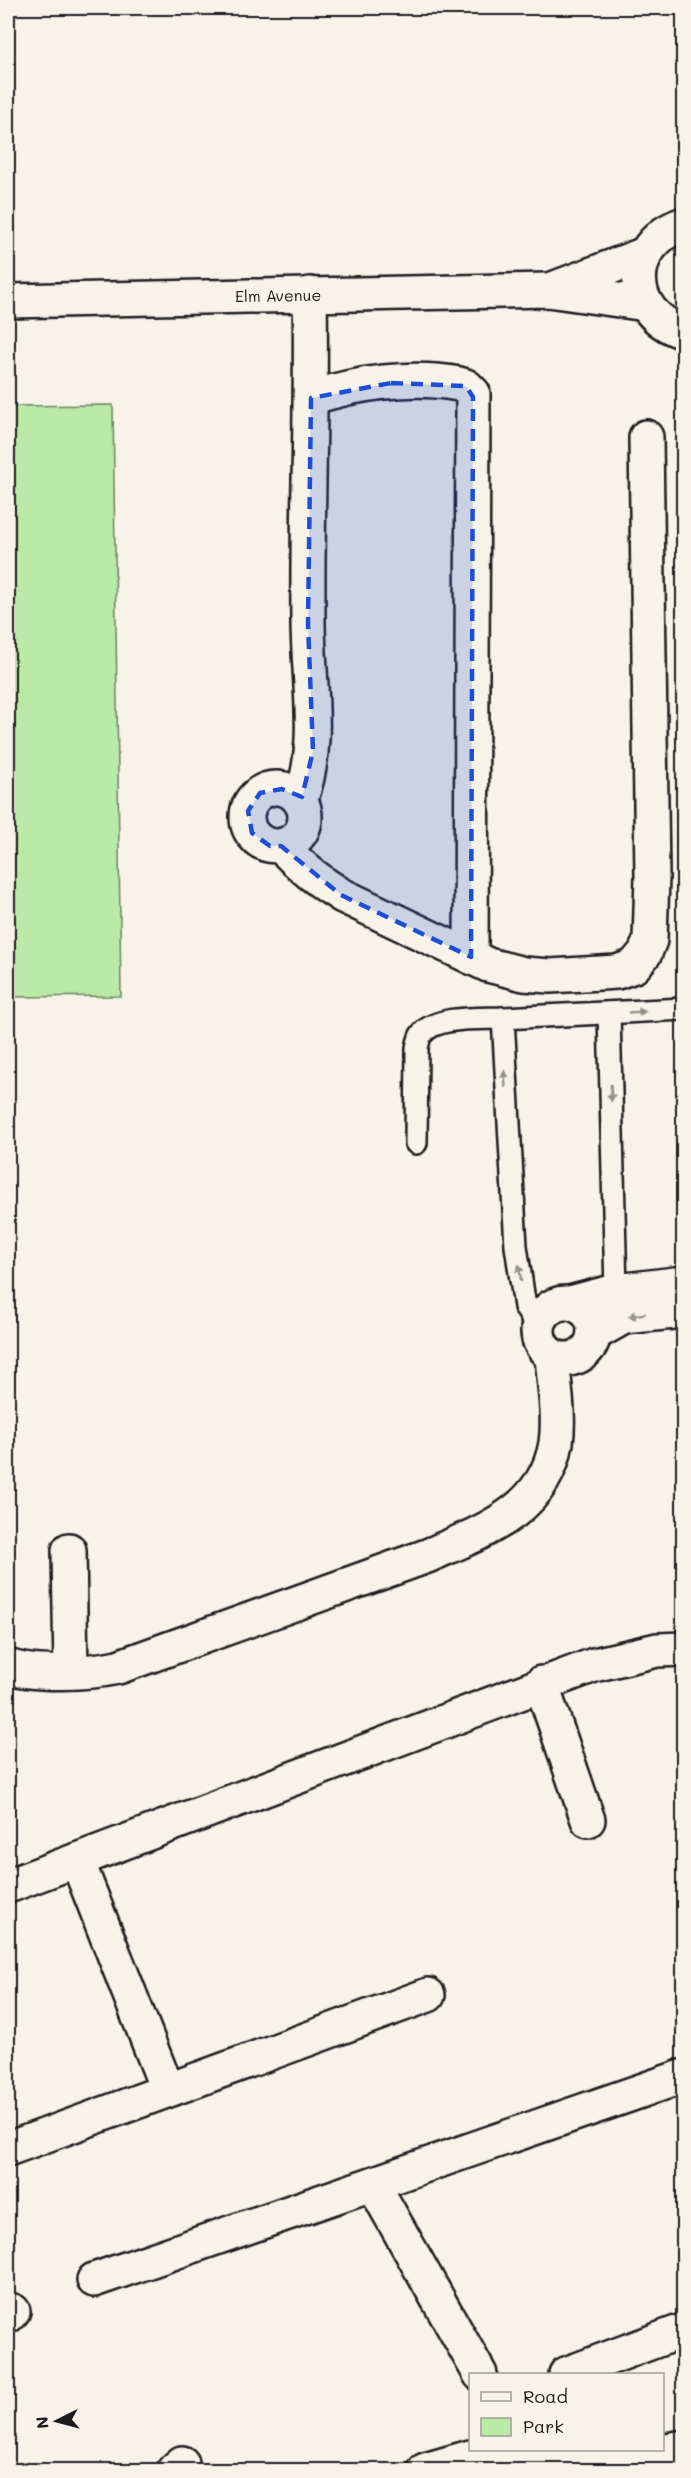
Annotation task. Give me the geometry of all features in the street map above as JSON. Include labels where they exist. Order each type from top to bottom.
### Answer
[{"type":"street","points":[[679,337],[656,318],[646,304],[640,287],[640,270],[645,254],[655,239],[669,228],[684,224]]},
{"type":"street","name":"Elm Avenue","points":[[549,290],[645,254]]},
{"type":"street","name":"Elm Avenue","points":[[8,301],[549,290],[646,304]]},
{"type":"street","points":[[300,801],[309,778],[313,751],[308,624],[310,294]]},
{"type":"street","points":[[311,398],[360,386],[415,382],[459,384],[466,386],[473,393],[471,957]]},
{"type":"street","points":[[281,846],[319,882],[341,895],[505,971],[524,975],[550,976],[617,972],[634,966],[645,953],[650,940],[652,878],[646,437]]},
{"type":"street","points":[[271,789],[282,789],[292,793],[300,801],[304,812],[304,823],[300,834],[292,841],[281,846],[270,846],[260,841],[252,833],[248,822],[248,811],[252,801],[260,793],[271,789]]},
{"type":"street","points":[[8,1666],[19,1670],[71,1672],[100,1671],[118,1667],[427,1556],[505,1518],[526,1502],[541,1486],[553,1454],[567,1343],[593,1323],[589,1313],[580,1306],[570,1303],[616,1291],[684,1283]]},
{"type":"street","points":[[567,1343],[624,1317],[684,1311]]},
{"type":"street","points":[[69,1550],[71,1672]]},
{"type":"street","points":[[8,1886],[541,1683],[618,1658],[657,1650],[684,1649]]},
{"type":"street","points":[[541,1683],[588,1820]]},
{"type":"street","points":[[77,1860],[167,2089]]},
{"type":"street","points":[[8,2149],[428,1995]]},
{"type":"street","points":[[94,2280],[684,2076]]},
{"type":"street","points":[[373,2184],[479,2373]]},
{"type":"street","points":[[569,2373],[679,2332]]},
{"type":"street","points":[[664,2450],[684,2447]]},
{"type":"street","points":[[608,2460],[661,2451]]},
{"type":"street","points":[[425,2470],[470,2457],[608,2460],[660,2470]]},
{"type":"lane","points":[[416,1143],[417,1048],[422,1034],[435,1024],[449,1021],[684,1009]]},
{"type":"lane","points":[[609,1013],[616,1291]]},
{"type":"lane","points":[[503,1018],[516,1246],[525,1307],[567,1343]]},
{"type":"highlighted area","points":[[391,383],[466,386],[473,397],[471,957],[341,895],[281,846],[270,846],[252,833],[248,811],[260,793],[282,789],[302,797],[313,751],[308,624],[311,398]]},
{"type":"green space","points":[[113,405],[121,996],[8,997],[8,406]]}]
